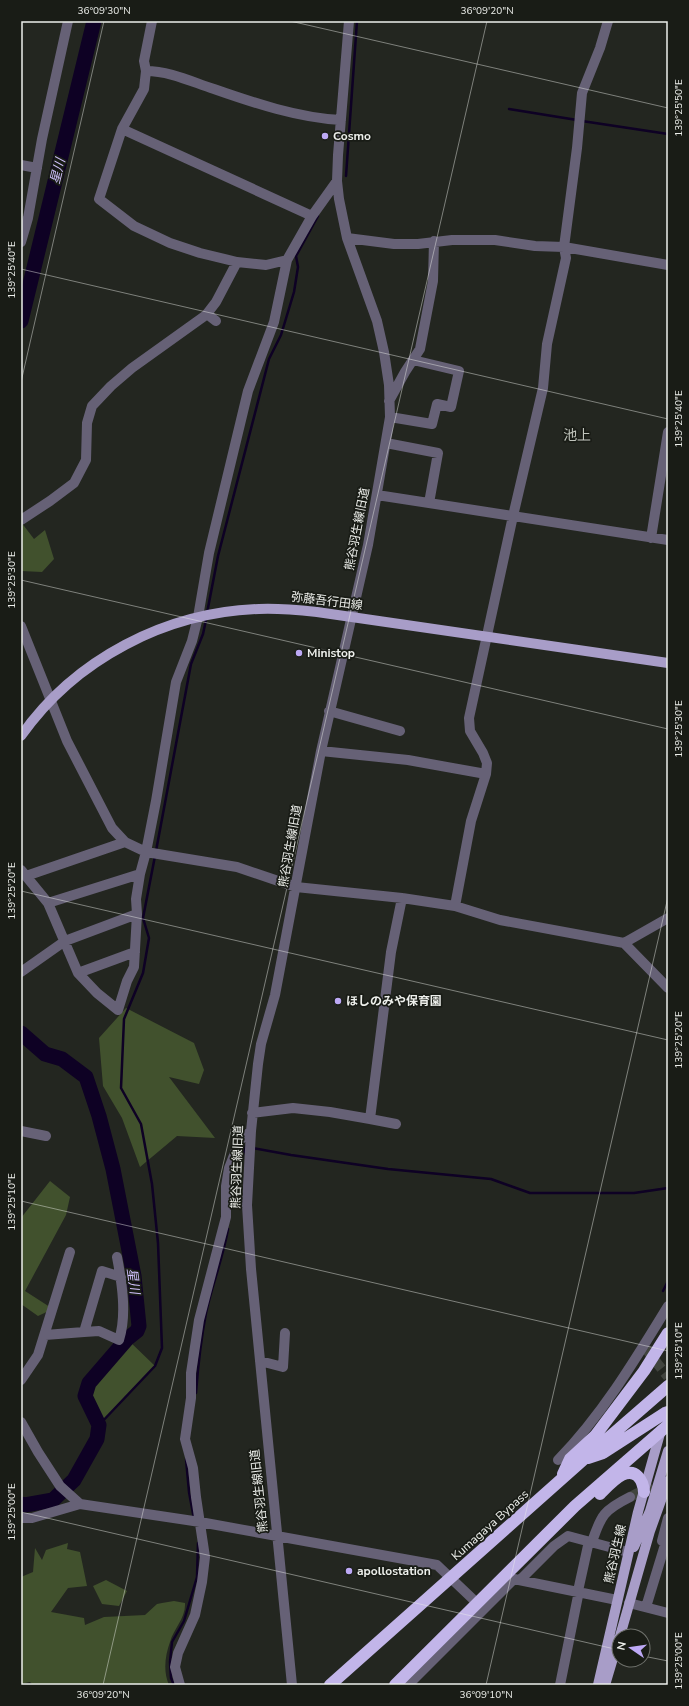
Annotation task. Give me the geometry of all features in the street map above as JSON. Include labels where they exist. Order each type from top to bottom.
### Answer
[{"type":"highway","points":[[560,1481],[570,1459],[595,1436],[644,1371],[668,1333]]},
{"type":"highway","name":"Kumagaya Bypass","points":[[330,1685],[668,1386]]},
{"type":"highway","points":[[583,1460],[603,1453],[668,1412]]},
{"type":"highway","points":[[395,1685],[575,1506],[664,1428],[668,1419]]},
{"type":"highway","points":[[575,1506],[597,1497],[622,1475],[634,1473],[641,1478],[644,1492]]},
{"type":"main road","name":"弥藤吾行田線","points":[[21,736],[32,720],[51,699],[91,665],[117,649],[142,636],[169,626],[198,617],[230,611],[259,609],[317,612],[668,663]]},
{"type":"main road","name":"熊谷羽生線","points":[[598,1685],[628,1552],[644,1492],[664,1428]]},
{"type":"main road","points":[[624,1568],[650,1512],[668,1451]]},
{"type":"main road","points":[[622,1628],[650,1531],[668,1481]]},
{"type":"main road","points":[[605,1685],[611,1664]]},
{"type":"street","points":[[21,242],[28,218],[42,139],[68,21]]},
{"type":"street","points":[[152,21],[144,62],[146,71],[144,89],[122,129],[99,199],[134,226],[170,243],[200,253],[237,262],[266,265],[287,260]]},
{"type":"street","name":"熊谷羽生線旧道","points":[[292,1685],[251,1269],[247,1205],[252,1114],[261,1044],[275,995],[321,751],[329,711],[352,617],[377,495],[390,417],[390,401],[384,352],[377,321],[348,238],[341,211],[337,181],[349,21]]},
{"type":"street","points":[[455,906],[471,821],[486,774],[487,763],[484,753],[470,731],[469,718],[488,637],[513,516],[543,388],[547,344],[566,258],[564,247],[577,148],[582,93],[600,48],[608,21]]},
{"type":"street","points":[[146,71],[158,71],[170,74],[221,92],[266,105],[324,119],[341,120]]},
{"type":"street","points":[[122,129],[312,216]]},
{"type":"street","points":[[21,165],[37,168]]},
{"type":"street","points":[[125,842],[24,873],[48,903],[78,973],[97,993],[118,1010],[127,981],[134,967],[137,914],[136,899],[140,874],[146,852],[176,682],[192,641],[198,617],[209,553],[248,391],[274,322],[287,260],[312,216],[337,181]]},
{"type":"street","points":[[348,238],[394,244],[418,244],[434,241],[495,240],[535,246],[564,247],[668,264]]},
{"type":"street","points":[[390,401],[420,349],[433,281],[434,241]]},
{"type":"street","points":[[21,520],[50,502],[74,483],[86,460],[87,423],[92,406],[111,386],[132,368],[207,314],[216,302],[237,262]]},
{"type":"street","points":[[207,314],[216,321]]},
{"type":"street","points":[[390,417],[432,424],[437,404],[451,407],[459,371],[413,360]]},
{"type":"street","points":[[651,538],[668,432]]},
{"type":"street","points":[[386,443],[438,453],[429,504]]},
{"type":"street","points":[[377,495],[668,540]]},
{"type":"street","points":[[21,626],[67,741],[112,828],[125,842],[146,852],[236,867],[296,886],[402,898],[455,906],[500,920],[624,943],[668,988]]},
{"type":"street","points":[[329,711],[400,731]]},
{"type":"street","points":[[321,751],[408,760],[486,774]]},
{"type":"street","points":[[48,903],[140,874]]},
{"type":"street","points":[[370,1119],[391,952],[402,898]]},
{"type":"street","points":[[21,972],[64,941],[137,914]]},
{"type":"street","points":[[624,943],[668,918]]},
{"type":"street","points":[[78,973],[135,952]]},
{"type":"street","points":[[252,1114],[293,1108],[330,1112],[396,1124]]},
{"type":"street","points":[[180,1685],[175,1667],[176,1660],[195,1615],[202,1582],[205,1557],[193,1468],[185,1439],[191,1398],[191,1373],[199,1320],[226,1217],[226,1186],[229,1168],[240,1140],[251,1131]]},
{"type":"street","points":[[21,1132],[46,1136]]},
{"type":"street","points":[[21,1380],[38,1355],[70,1252]]},
{"type":"street","points":[[45,1335],[99,1331],[119,1340],[122,1330],[120,1277],[117,1257]]},
{"type":"street","points":[[84,1332],[102,1271],[120,1277]]},
{"type":"street","points":[[558,1460],[578,1439],[610,1396],[668,1306]]},
{"type":"street","points":[[610,1396],[617,1394],[668,1314]]},
{"type":"street","points":[[260,1361],[283,1367],[285,1333]]},
{"type":"street","points":[[21,1422],[60,1486],[76,1502]]},
{"type":"street","points":[[560,1685],[578,1591],[591,1542],[598,1523],[604,1514],[614,1505],[630,1497]]},
{"type":"street","points":[[21,1518],[32,1518],[76,1502],[277,1535],[437,1565],[478,1604]]},
{"type":"street","points":[[661,1560],[663,1536],[668,1518]]},
{"type":"street","points":[[646,1608],[668,1535]]},
{"type":"street","points":[[520,1580],[554,1546],[568,1536],[628,1552]]},
{"type":"street","points":[[408,1685],[514,1579],[617,1600]]},
{"type":"street","points":[[629,1603],[668,1613]]},
{"type":"green space","points":[[21,522],[34,539],[45,530],[54,559],[42,572],[21,571]]},
{"type":"green space","points":[[126,1008],[194,1043],[204,1070],[199,1084],[169,1077],[215,1138],[177,1136],[140,1167],[122,1118],[103,1086],[99,1038]]},
{"type":"green space","points":[[50,1181],[70,1197],[66,1215],[25,1291],[53,1309],[38,1316],[21,1304],[21,1218]]},
{"type":"green space","points":[[127,1339],[155,1366],[99,1425],[85,1396],[89,1383]]},
{"type":"green space","points":[[68,1543],[67,1549],[80,1552],[87,1586],[68,1588],[51,1612],[84,1618],[85,1625],[104,1617],[145,1615],[157,1604],[174,1601],[185,1603],[184,1613],[172,1637],[167,1653],[165,1669],[169,1685],[33,1685],[30,1682],[21,1684],[21,1577],[33,1572],[35,1548],[42,1560],[46,1550]]},
{"type":"green space","points":[[106,1580],[127,1591],[119,1606],[102,1604],[93,1586]]},
{"type":"waterway","name":"星川","points":[[21,321],[94,21]]},
{"type":"waterway","points":[[346,176],[357,21]]},
{"type":"waterway","points":[[509,109],[577,120]]},
{"type":"waterway","points":[[582,121],[668,134]]},
{"type":"waterway","points":[[207,613],[218,556],[269,359],[281,335],[294,292],[298,267],[296,256],[318,216]]},
{"type":"waterway","points":[[156,851],[191,664],[203,634],[206,620]]},
{"type":"waterway","points":[[99,1425],[155,1366],[162,1348],[158,1243],[152,1184],[141,1124],[121,1088],[124,1019],[143,973],[149,938],[143,918],[155,856]]},
{"type":"waterway","name":"星川","points":[[21,1033],[45,1054],[62,1059],[86,1077],[99,1116],[113,1169],[134,1276],[139,1326],[137,1331],[127,1339],[89,1383],[85,1396],[99,1425],[97,1439],[74,1480],[53,1500],[25,1505],[21,1504]]},
{"type":"waterway","points":[[231,1188],[246,1146],[248,1147]]},
{"type":"waterway","points":[[253,1148],[388,1169],[491,1179],[530,1193],[634,1193],[668,1188]]},
{"type":"waterway","points":[[196,1393],[206,1313],[228,1229]]},
{"type":"waterway","points":[[663,1291],[668,1281]]},
{"type":"waterway","points":[[186,1459],[189,1492],[194,1519]]},
{"type":"waterway","points":[[174,1685],[171,1678],[170,1662],[172,1642],[184,1621],[197,1577],[198,1543]]},
{"type":"tunnel","points":[[646,1349],[668,1377]]},
{"type":"tunnel","points":[[630,1497],[664,1480]]},
{"type":"place","name":"Cosmo","points":[[325,136]]},
{"type":"place","name":"Ministop","points":[[299,653]]},
{"type":"place","name":"ほしのみや保育園","points":[[338,1001]]},
{"type":"place","name":"apollostation","points":[[349,1571]]},
{"type":"district","name":"池上","points":[[577,435]]}]
